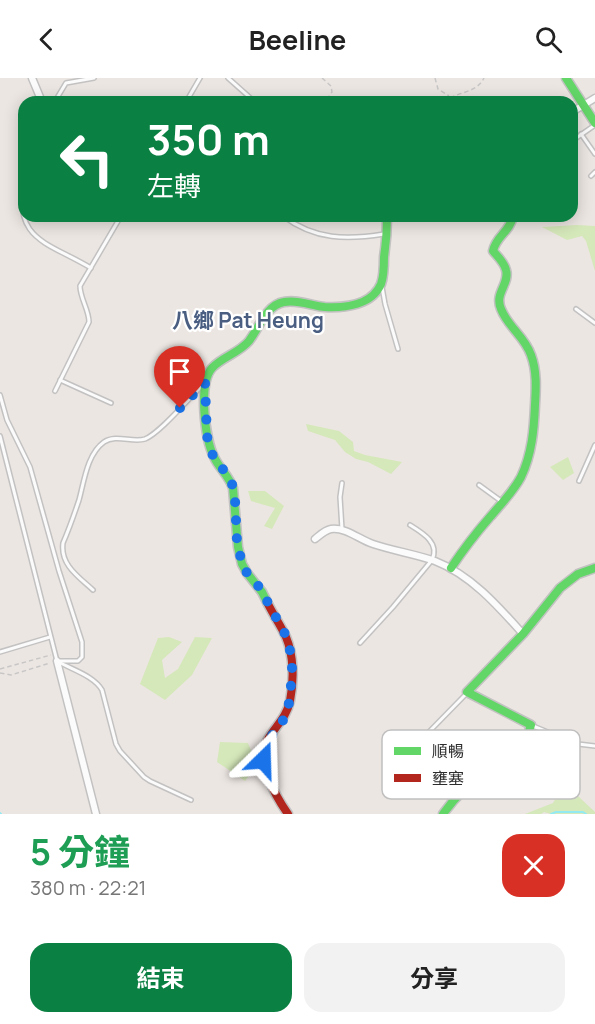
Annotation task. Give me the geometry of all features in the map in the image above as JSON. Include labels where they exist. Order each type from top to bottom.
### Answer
[{"type":"street","points":[[32,78],[40,96]]},
{"type":"street","points":[[566,78],[595,124]]},
{"type":"street","points":[[578,108],[595,98]]},
{"type":"street","points":[[288,814],[278,798],[263,760],[265,745],[284,719],[290,700],[292,657],[285,634],[260,588],[243,568],[237,542],[232,484],[215,460],[207,436],[205,383],[214,367],[247,344],[270,310],[278,304],[286,301],[330,308],[355,304],[371,297],[382,284],[387,222]]},
{"type":"street","points":[[451,568],[518,482],[530,450],[536,394],[534,363],[528,346],[502,313],[498,303],[499,293],[507,276],[505,267],[495,255],[493,247],[510,228],[512,222]]},
{"type":"street","points":[[315,538],[329,529],[342,530],[372,544],[432,560],[451,568],[488,597],[523,634]]},
{"type":"street","points":[[529,730],[531,726],[467,692],[523,634],[560,588],[578,574],[595,568]]},
{"type":"street","points":[[56,658],[96,814]]},
{"type":"street","points":[[443,814],[456,799]]},
{"type":"lane","points":[[58,96],[66,83],[94,78]]},
{"type":"lane","points":[[190,96],[200,78]]},
{"type":"lane","points":[[228,78],[248,96]]},
{"type":"lane","points":[[578,135],[595,124]]},
{"type":"lane","points":[[581,134],[593,148],[595,154]]},
{"type":"lane","points":[[591,176],[595,172]]},
{"type":"lane","points":[[26,222],[31,232],[44,243],[91,268]]},
{"type":"lane","points":[[55,391],[88,322],[89,316],[80,293],[80,286],[118,222]]},
{"type":"lane","points":[[294,222],[322,235],[354,238],[386,233]]},
{"type":"lane","points":[[382,284],[385,304],[398,349]]},
{"type":"lane","points":[[576,309],[595,323]]},
{"type":"lane","points":[[60,380],[111,403]]},
{"type":"lane","points":[[93,590],[71,570],[64,560],[62,551],[88,465],[104,442],[118,439],[145,439],[205,383]]},
{"type":"lane","points":[[0,395],[7,420],[30,467],[58,571],[82,642],[82,657],[78,661],[56,658]]},
{"type":"lane","points":[[0,436],[56,658],[100,686],[116,744],[144,777],[191,800]]},
{"type":"lane","points":[[579,481],[595,445]]},
{"type":"lane","points":[[342,483],[340,497],[342,530]]},
{"type":"lane","points":[[479,485],[502,502]]},
{"type":"lane","points":[[360,643],[393,607],[435,554],[433,544],[422,532],[410,525]]},
{"type":"lane","points":[[0,652],[50,637]]},
{"type":"lane","points":[[431,730],[467,692]]},
{"type":"lane","points":[[531,726],[541,730]]},
{"type":"lane","points":[[580,744],[595,746]]},
{"type":"path","points":[[322,78],[331,86],[332,92],[329,96]]},
{"type":"path","points":[[435,78],[438,89],[448,96]]},
{"type":"path","points":[[453,96],[473,90],[481,84],[484,78]]},
{"type":"path","points":[[0,669],[56,658]]},
{"type":"path","points":[[0,673],[11,675],[56,658]]},
{"type":"green space","points":[[595,226],[595,271],[586,241],[582,236],[567,240],[542,227]]},
{"type":"green space","points":[[306,424],[339,431],[353,442],[354,451],[402,462],[391,474],[368,462],[356,459],[345,452],[335,440],[308,431]]},
{"type":"green space","points":[[568,457],[574,473],[563,480],[550,467]]},
{"type":"green space","points":[[248,491],[265,491],[284,506],[272,529],[264,526],[275,508],[251,501]]},
{"type":"green space","points":[[169,637],[182,642],[162,660],[165,678],[178,669],[195,637],[212,638],[192,675],[165,700],[140,684],[158,638]]},
{"type":"green space","points":[[220,742],[248,743],[257,765],[245,781],[217,762]]},
{"type":"green space","points":[[580,798],[595,814],[544,812],[525,814],[553,803],[555,799]]},
{"type":"waterway","points":[[551,814],[556,812],[586,814]]},
{"type":"traffic: fast","points":[[566,78],[578,96]]},
{"type":"traffic: fast","points":[[578,97],[595,123]]},
{"type":"traffic: fast","points":[[268,604],[242,564],[238,547],[233,488],[216,461],[208,438],[204,412],[205,386],[208,376],[216,364],[249,341],[268,312],[278,304],[294,301],[325,307],[341,307],[357,304],[371,297],[377,291],[383,278],[387,222]]},
{"type":"traffic: fast","points":[[451,568],[518,482],[525,468],[532,441],[536,392],[534,367],[528,349],[501,309],[499,298],[507,275],[502,262],[493,251],[511,222]]},
{"type":"traffic: fast","points":[[529,730],[531,725],[467,692],[523,634],[560,588],[578,574],[595,568]]},
{"type":"traffic: fast","points":[[443,814],[455,799]]},
{"type":"traffic: jam","points":[[268,604],[289,644],[293,677],[288,707],[267,741],[264,759],[273,789],[288,814]]},
{"type":"district","name":"八鄉 Pat Heung","points":[[248,320]]},
{"type":"route","points":[[180,408],[205,383],[207,436],[215,460],[232,484],[237,542],[243,568],[260,588],[285,634],[292,657],[290,700],[284,719],[265,745],[263,760]]}]
